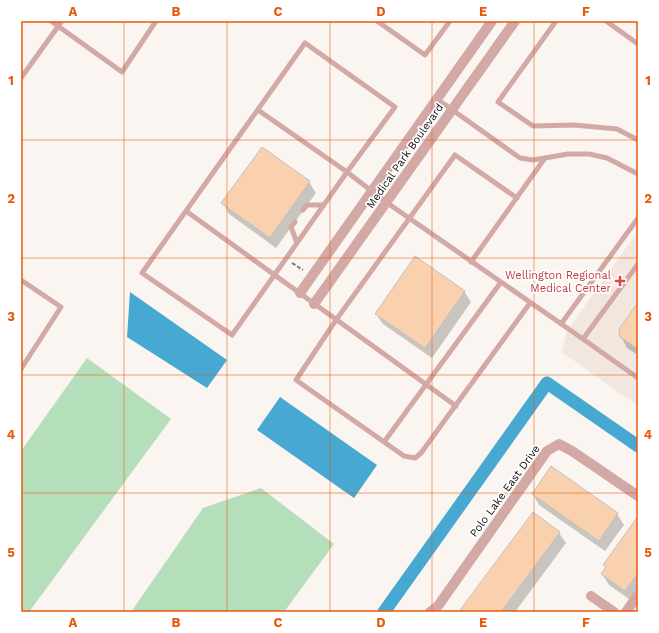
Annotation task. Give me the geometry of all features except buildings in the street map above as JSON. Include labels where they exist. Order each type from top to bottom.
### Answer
[{"type":"street","name":"Medical Park Boulevard","points":[[300,293],[492,21]]},
{"type":"street","name":"Medical Park Boulevard","points":[[314,304],[515,21]]},
{"type":"street","name":"Polo Lake East Drive","points":[[438,610],[546,451],[559,444],[572,451],[638,496]]},
{"type":"street","points":[[591,596],[614,612]]},
{"type":"street","points":[[626,612],[638,596]]},
{"type":"lane","points":[[51,21],[60,23],[122,72],[156,21]]},
{"type":"lane","points":[[377,21],[425,55],[450,21]]},
{"type":"lane","points":[[556,21],[498,102],[533,126],[574,125],[617,129],[638,140]]},
{"type":"lane","points":[[606,21],[638,44]]},
{"type":"lane","points":[[21,78],[60,23]]},
{"type":"lane","points":[[305,43],[395,107],[323,205],[232,335],[142,273],[258,110],[305,43]]},
{"type":"lane","points":[[437,99],[520,158],[533,160],[568,154],[589,154],[607,158],[638,174]]},
{"type":"lane","points":[[258,110],[347,172],[372,192],[471,262],[638,378]]},
{"type":"lane","points":[[517,198],[455,155],[336,320],[296,380],[404,456],[414,458],[421,453],[530,303]]},
{"type":"lane","points":[[471,262],[544,158]]},
{"type":"lane","points":[[303,210],[306,205],[323,205]]},
{"type":"lane","points":[[186,211],[456,406]]},
{"type":"lane","points":[[561,324],[638,218]]},
{"type":"lane","points":[[295,222],[291,227],[297,243]]},
{"type":"lane","points":[[583,339],[638,264]]},
{"type":"lane","points":[[21,280],[61,306],[21,369]]},
{"type":"lane","points":[[384,442],[501,282]]},
{"type":"path","points":[[291,263],[304,271]]},
{"type":"shaded area","name":"Wellington Regional Medical Center","points":[[638,231],[638,406],[562,352],[567,331]]},
{"type":"green space","points":[[87,358],[171,419],[29,612],[21,612],[21,451]]},
{"type":"green space","points":[[261,488],[334,544],[284,612],[131,612],[203,508]]},
{"type":"water","points":[[130,292],[227,360],[207,388],[127,337]]},
{"type":"water","points":[[280,397],[377,465],[354,498],[257,430]]},
{"type":"waterway","points":[[384,612],[547,383],[638,446]]},
{"type":"place","name":"Wellington Regional Medical Center","points":[[620,281]]}]
